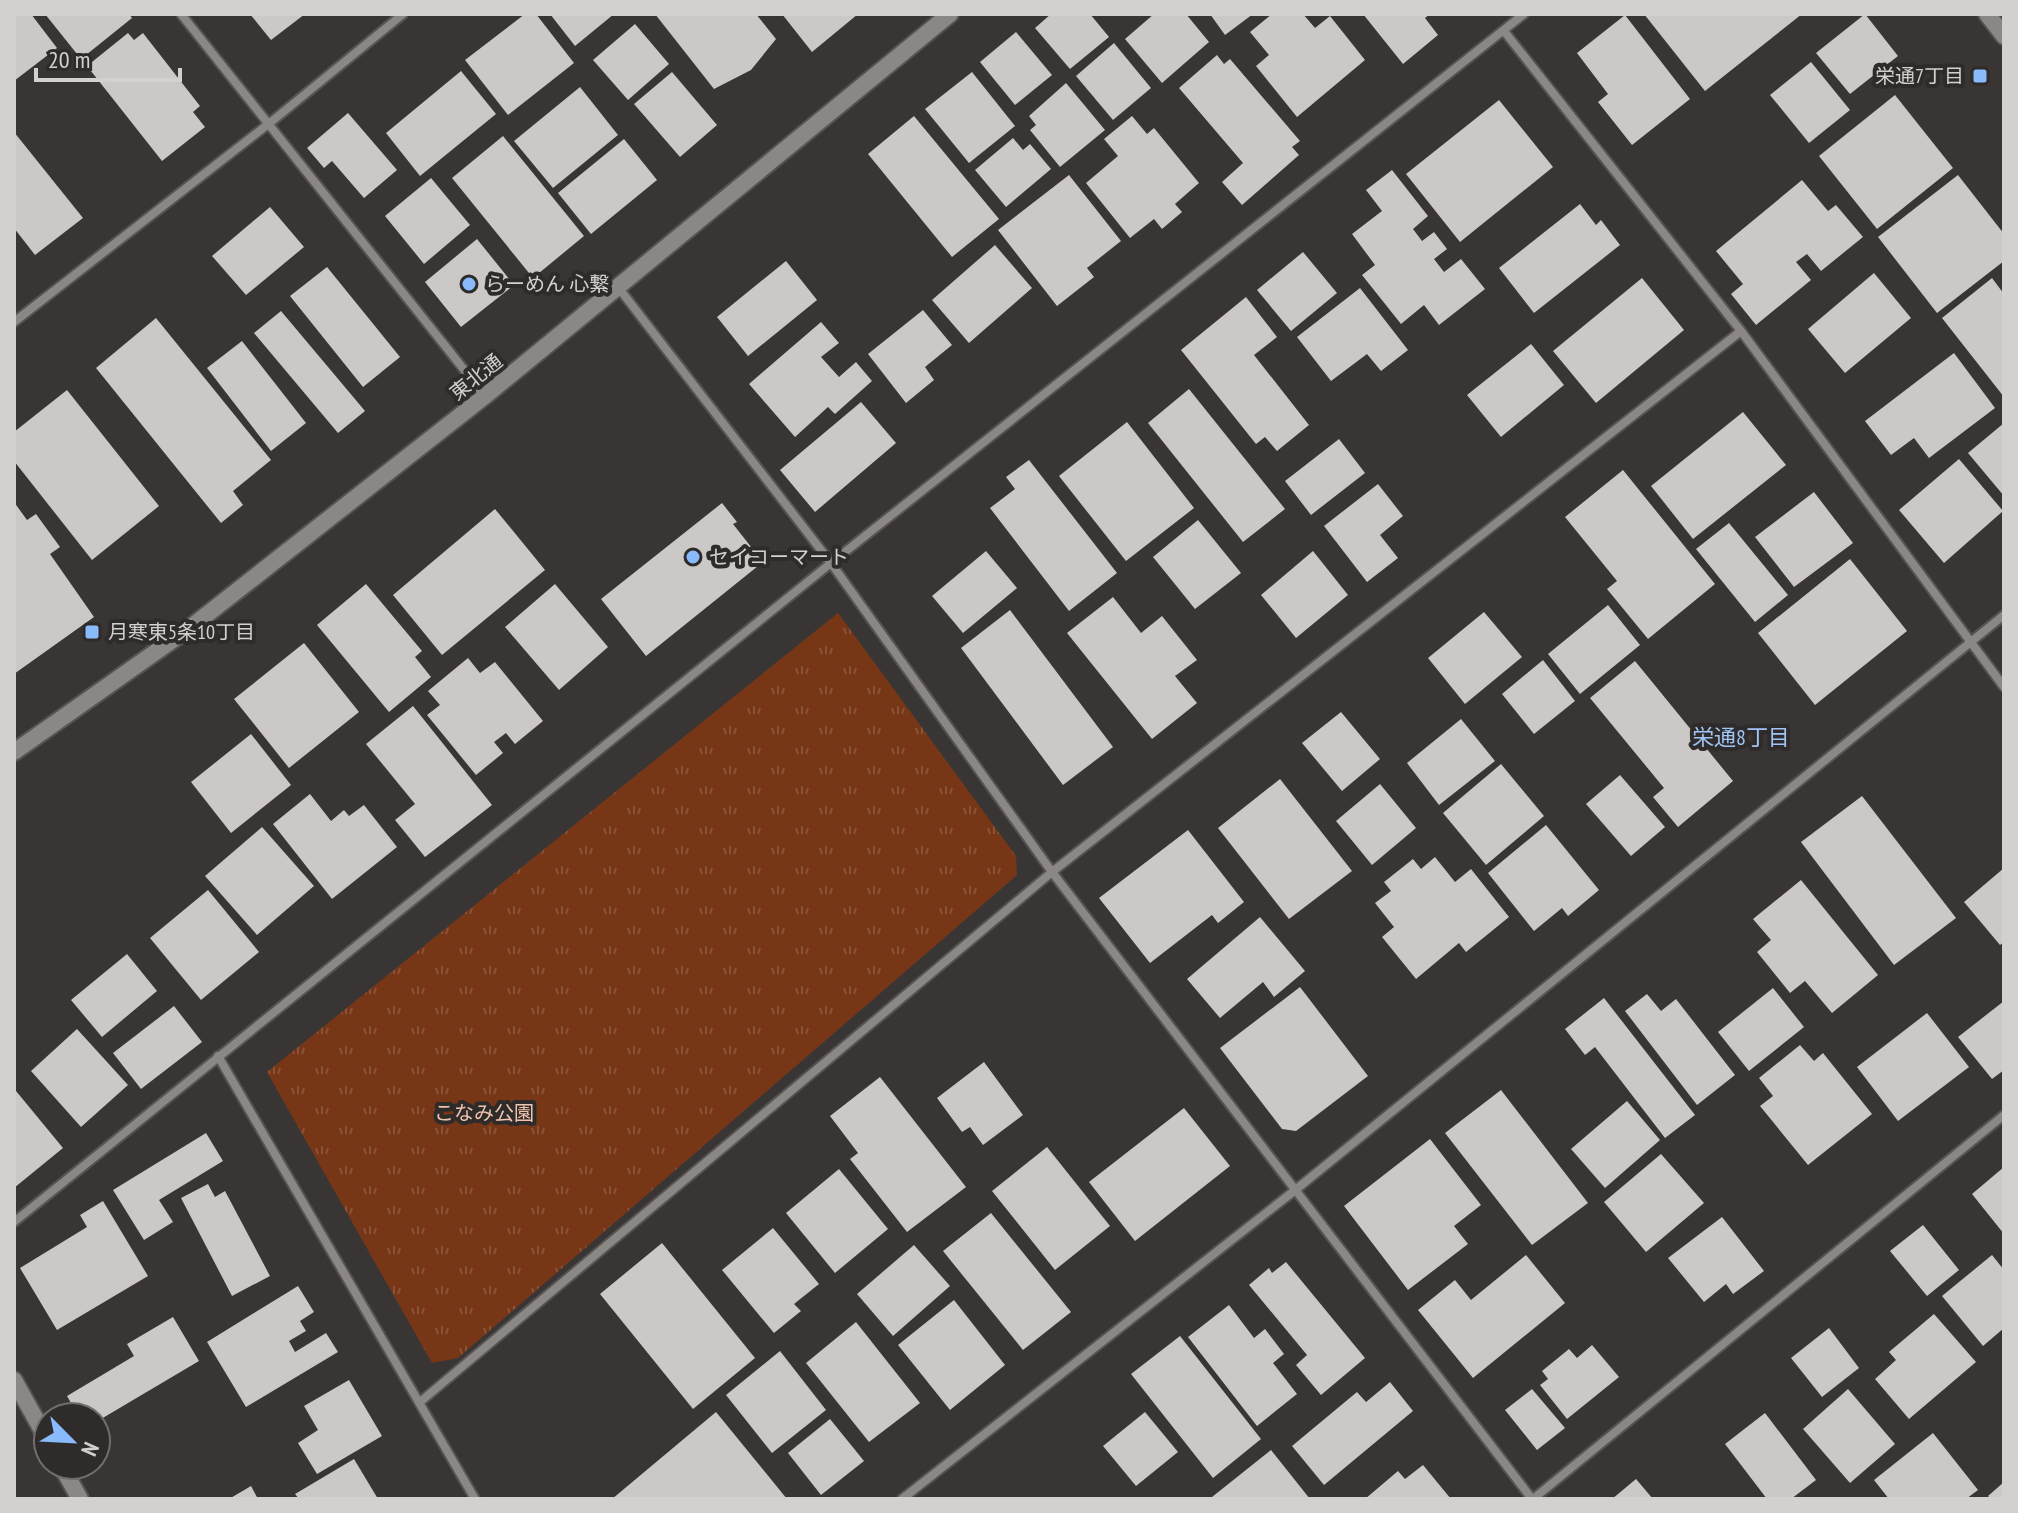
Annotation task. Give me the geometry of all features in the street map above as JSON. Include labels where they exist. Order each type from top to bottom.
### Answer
[{"type":"street","points":[[181,14],[271,122],[485,396]]},
{"type":"street","points":[[14,322],[271,122],[403,14]]},
{"type":"street","name":"東北通","points":[[14,752],[191,627],[485,396],[950,14]]},
{"type":"street","points":[[14,1222],[831,563],[1524,14]]},
{"type":"street","points":[[1987,14],[2004,36]]},
{"type":"street","points":[[1504,31],[1741,331],[2004,687]]},
{"type":"street","points":[[618,287],[831,563],[1052,872],[1533,1499],[2004,1115]]},
{"type":"street","points":[[420,1402],[1052,872],[1741,331]]},
{"type":"street","points":[[902,1499],[1294,1191],[2004,615]]},
{"type":"street","points":[[218,1056],[475,1499]]},
{"type":"street","points":[[14,1380],[32,1412]]},
{"type":"street","points":[[70,1481],[80,1499]]},
{"type":"green space","name":"こなみ公園","points":[[838,613],[1016,856],[1017,875],[458,1358],[432,1363],[267,1072]]},
{"type":"building","points":[[14,14],[31,14],[57,48],[14,81]]},
{"type":"building","points":[[45,14],[129,14],[132,18],[81,59]]},
{"type":"building","points":[[250,14],[305,14],[271,40]]},
{"type":"building","points":[[525,14],[536,14],[574,63],[508,115],[465,60]]},
{"type":"building","points":[[550,14],[614,14],[575,46]]},
{"type":"building","points":[[655,14],[756,14],[776,39],[751,70],[714,89]]},
{"type":"building","points":[[782,14],[858,14],[812,52]]},
{"type":"building","points":[[1051,14],[1090,14],[1109,37],[1070,69],[1035,28]]},
{"type":"building","points":[[1154,14],[1186,14],[1209,42],[1162,83],[1125,39]]},
{"type":"building","points":[[1210,14],[1253,14],[1225,35]]},
{"type":"building","points":[[1272,14],[1303,14],[1315,28],[1330,16],[1365,60],[1297,117],[1256,66],[1269,55],[1250,32]]},
{"type":"building","points":[[1363,14],[1430,14],[1425,18],[1438,35],[1403,64]]},
{"type":"building","points":[[1644,14],[1802,14],[1705,91]]},
{"type":"building","points":[[1865,14],[1898,56],[1850,94],[1816,53]]},
{"type":"building","points":[[1625,15],[1690,99],[1632,145],[1598,102],[1608,94],[1577,53]]},
{"type":"building","points":[[635,24],[669,64],[628,100],[593,60]]},
{"type":"building","points":[[1016,32],[1052,75],[1015,105],[980,62]]},
{"type":"building","points":[[128,33],[134,40],[143,33],[200,106],[193,112],[205,127],[162,161],[87,66]]},
{"type":"building","points":[[1114,43],[1151,88],[1113,120],[1076,76]]},
{"type":"building","points":[[1217,55],[1224,64],[1230,59],[1300,141],[1292,147],[1299,155],[1242,205],[1222,182],[1243,163],[1179,88]]},
{"type":"building","points":[[1811,62],[1850,110],[1809,143],[1770,95]]},
{"type":"building","points":[[461,71],[496,114],[420,176],[386,133]]},
{"type":"building","points":[[672,72],[717,125],[680,157],[634,104]]},
{"type":"building","points":[[972,72],[1015,126],[969,163],[925,109]]},
{"type":"building","points":[[1066,83],[1105,130],[1060,167],[1030,130],[1036,125],[1029,116]]},
{"type":"building","points":[[580,87],[618,135],[553,188],[514,141]]},
{"type":"building","points":[[1895,95],[1953,168],[1877,229],[1819,156]]},
{"type":"building","points":[[1499,100],[1553,167],[1460,242],[1406,174]]},
{"type":"building","points":[[348,113],[397,170],[364,198],[332,161],[324,168],[307,148]]},
{"type":"building","points":[[914,116],[999,219],[952,257],[868,154]]},
{"type":"building","points":[[1132,116],[1147,134],[1154,128],[1199,183],[1175,204],[1182,212],[1162,229],[1154,219],[1130,238],[1086,183],[1118,156],[1104,139]]},
{"type":"building","points":[[14,132],[83,218],[35,255],[14,228]]},
{"type":"building","points":[[503,136],[584,236],[533,278],[452,178]]},
{"type":"building","points":[[1013,138],[1023,150],[1030,144],[1051,169],[1006,207],[975,170]]},
{"type":"building","points":[[624,139],[657,180],[591,234],[558,193]]},
{"type":"building","points":[[1392,170],[1428,216],[1413,229],[1422,241],[1434,232],[1447,249],[1434,259],[1444,272],[1461,259],[1485,289],[1439,325],[1424,305],[1401,324],[1362,275],[1375,265],[1352,234],[1382,211],[1366,190]]},
{"type":"building","points":[[1069,175],[1121,241],[1087,268],[1094,277],[1057,306],[998,230]]},
{"type":"building","points":[[1958,175],[2004,234],[2004,261],[1937,313],[1878,237]]},
{"type":"building","points":[[431,178],[470,225],[424,264],[385,216]]},
{"type":"building","points":[[1802,180],[1828,211],[1836,205],[1863,237],[1821,271],[1807,254],[1796,262],[1811,280],[1756,325],[1731,294],[1743,284],[1716,251]]},
{"type":"building","points":[[1580,204],[1596,225],[1601,220],[1620,245],[1534,313],[1499,268]]},
{"type":"building","points":[[270,207],[304,247],[246,295],[212,256]]},
{"type":"building","name":"らーめん 心繋","points":[[477,239],[514,285],[461,327],[425,282]]},
{"type":"building","points":[[995,245],[1032,288],[969,343],[932,300]]},
{"type":"building","points":[[1303,252],[1337,293],[1291,331],[1257,290]]},
{"type":"building","points":[[786,261],[817,300],[748,356],[717,317]]},
{"type":"building","points":[[327,267],[400,357],[363,387],[290,296]]},
{"type":"building","points":[[1874,273],[1911,318],[1845,373],[1808,329]]},
{"type":"building","points":[[1642,278],[1684,330],[1596,403],[1553,351]]},
{"type":"building","points":[[1992,278],[2004,294],[2004,397],[1942,318]]},
{"type":"building","points":[[1360,288],[1408,350],[1381,371],[1367,354],[1331,381],[1297,337]]},
{"type":"building","points":[[1246,297],[1277,337],[1254,355],[1309,425],[1277,451],[1265,437],[1256,444],[1181,350]]},
{"type":"building","points":[[923,310],[952,345],[925,367],[934,380],[906,403],[868,354]]},
{"type":"building","points":[[281,311],[365,411],[338,433],[254,333]]},
{"type":"building","points":[[156,318],[271,460],[233,491],[243,505],[221,523],[96,368]]},
{"type":"building","points":[[821,322],[839,343],[821,357],[839,377],[856,362],[872,381],[835,414],[828,407],[795,437],[749,384]]},
{"type":"building","points":[[242,341],[306,423],[271,451],[207,368]]},
{"type":"building","points":[[1531,344],[1564,385],[1501,437],[1467,395]]},
{"type":"building","points":[[1954,353],[1995,408],[1929,458],[1914,438],[1891,455],[1865,421]]},
{"type":"building","points":[[1189,389],[1285,509],[1243,542],[1148,423]]},
{"type":"building","points":[[67,390],[159,506],[92,560],[14,461],[14,432]]},
{"type":"building","points":[[861,402],[896,443],[815,512],[780,470]]},
{"type":"building","points":[[1743,412],[1786,465],[1693,539],[1651,486]]},
{"type":"building","points":[[1127,422],[1194,508],[1126,561],[1059,476]]},
{"type":"building","points":[[2004,423],[2004,496],[1968,453]]},
{"type":"building","points":[[1339,439],[1365,473],[1311,515],[1285,481]]},
{"type":"building","points":[[1959,459],[2003,511],[1944,563],[1899,510]]},
{"type":"building","points":[[1029,460],[1117,573],[1069,611],[990,508],[1015,489],[1006,477]]},
{"type":"building","points":[[1623,470],[1715,584],[1648,639],[1607,589],[1617,581],[1565,517]]},
{"type":"building","points":[[1378,484],[1403,516],[1380,535],[1398,558],[1367,582],[1324,526]]},
{"type":"building","points":[[1814,492],[1853,543],[1794,587],[1755,537]]},
{"type":"building","points":[[14,502],[27,520],[36,514],[60,547],[50,554],[94,617],[14,674]]},
{"type":"building","points":[[722,503],[737,522],[733,524],[763,562],[646,656],[601,599]]},
{"type":"building","points":[[495,509],[545,570],[442,655],[393,595]]},
{"type":"building","points":[[1198,520],[1241,573],[1195,609],[1153,557]]},
{"type":"building","points":[[1729,523],[1788,595],[1755,622],[1696,549]]},
{"type":"building","points":[[986,551],[1017,588],[963,633],[932,596]]},
{"type":"building","points":[[1313,551],[1348,595],[1296,638],[1261,595]]},
{"type":"building","points":[[1850,559],[1907,631],[1815,705],[1758,633]]},
{"type":"building","points":[[366,584],[422,651],[415,657],[431,677],[389,712],[317,625]]},
{"type":"building","points":[[555,584],[608,647],[559,690],[505,627]]},
{"type":"building","points":[[1113,597],[1141,633],[1162,616],[1197,660],[1175,676],[1197,703],[1152,739],[1067,633]]},
{"type":"building","points":[[1608,605],[1640,645],[1580,694],[1548,654]]},
{"type":"building","points":[[1010,610],[1113,747],[1063,785],[961,648]]},
{"type":"building","points":[[1484,612],[1522,657],[1465,704],[1428,658]]},
{"type":"building","points":[[304,643],[359,712],[289,768],[234,699]]},
{"type":"building","points":[[468,658],[480,673],[495,662],[543,721],[515,744],[506,733],[494,742],[503,753],[476,775],[427,715],[440,705],[428,691]]},
{"type":"building","points":[[1543,660],[1575,701],[1534,734],[1502,694]]},
{"type":"building","points":[[1635,661],[1733,781],[1678,827],[1653,797],[1664,788],[1590,698]]},
{"type":"building","points":[[413,706],[492,805],[425,857],[395,820],[415,804],[366,744]]},
{"type":"building","points":[[1341,712],[1380,759],[1342,791],[1302,743]]},
{"type":"building","points":[[1461,719],[1495,761],[1439,805],[1407,763]]},
{"type":"building","points":[[251,734],[291,785],[231,833],[191,782]]},
{"type":"building","points":[[1501,764],[1544,816],[1486,865],[1443,813]]},
{"type":"building","points":[[1620,775],[1665,827],[1631,856],[1586,804]]},
{"type":"building","points":[[1280,779],[1352,871],[1289,919],[1218,828]]},
{"type":"building","points":[[1380,784],[1416,828],[1372,865],[1336,821]]},
{"type":"building","points":[[310,794],[331,821],[344,810],[349,816],[364,805],[397,847],[332,899],[273,824]]},
{"type":"building","points":[[1862,796],[1956,918],[1894,965],[1801,842]]},
{"type":"building","points":[[1546,825],[1599,890],[1568,916],[1562,908],[1534,931],[1488,873]]},
{"type":"building","points":[[262,827],[314,886],[257,935],[205,876]]},
{"type":"building","points":[[1188,830],[1244,902],[1218,923],[1212,915],[1150,963],[1099,898]]},
{"type":"building","points":[[1435,857],[1455,882],[1471,869],[1509,917],[1466,952],[1459,943],[1416,979],[1382,937],[1394,927],[1375,903],[1391,891],[1384,882],[1413,859],[1421,869]]},
{"type":"building","points":[[2004,868],[2004,942],[2000,945],[1964,902]]},
{"type":"building","points":[[1801,880],[1878,975],[1832,1013],[1805,981],[1790,993],[1757,952],[1771,940],[1753,919]]},
{"type":"building","points":[[208,890],[259,952],[201,1000],[150,938]]},
{"type":"building","points":[[1260,917],[1305,971],[1274,997],[1263,982],[1220,1018],[1187,979]]},
{"type":"building","points":[[127,954],[157,991],[102,1037],[71,1000]]},
{"type":"building","points":[[1300,987],[1368,1076],[1296,1131],[1282,1129],[1220,1048]]},
{"type":"building","points":[[1773,988],[1804,1027],[1749,1071],[1718,1032]]},
{"type":"building","points":[[1647,994],[1661,1011],[1676,999],[1735,1075],[1697,1105],[1625,1011]]},
{"type":"building","points":[[1604,998],[1695,1115],[1665,1138],[1595,1047],[1585,1055],[1565,1029]]},
{"type":"building","points":[[2004,1001],[2004,1070],[1992,1079],[1958,1037]]},
{"type":"building","points":[[174,1006],[202,1042],[141,1089],[113,1053]]},
{"type":"building","points":[[1927,1013],[1969,1067],[1898,1121],[1857,1067]]},
{"type":"building","points":[[77,1029],[128,1085],[81,1127],[31,1071]]},
{"type":"building","points":[[1800,1045],[1814,1061],[1823,1053],[1872,1114],[1808,1165],[1760,1106],[1773,1096],[1759,1078]]},
{"type":"building","points":[[984,1062],[1023,1115],[983,1145],[970,1127],[962,1132],[937,1098]]},
{"type":"building","points":[[880,1077],[966,1187],[907,1232],[850,1159],[858,1153],[830,1116]]},
{"type":"building","points":[[1501,1090],[1588,1203],[1532,1245],[1445,1133]]},
{"type":"building","points":[[14,1092],[63,1148],[14,1188]]},
{"type":"building","points":[[1627,1101],[1660,1140],[1605,1188],[1571,1149]]},
{"type":"building","points":[[1184,1108],[1230,1166],[1135,1241],[1089,1182]]},
{"type":"building","points":[[206,1133],[223,1161],[159,1200],[173,1222],[144,1240],[113,1190]]},
{"type":"building","points":[[1430,1139],[1481,1205],[1454,1226],[1468,1244],[1408,1290],[1344,1206]]},
{"type":"building","points":[[1047,1147],[1110,1226],[1055,1270],[992,1191]]},
{"type":"building","points":[[1661,1154],[1704,1203],[1646,1252],[1604,1202]]},
{"type":"building","points":[[2004,1167],[2004,1234],[1972,1194]]},
{"type":"building","points":[[839,1169],[888,1229],[835,1273],[786,1213]]},
{"type":"building","points":[[208,1184],[215,1197],[225,1191],[270,1276],[232,1296],[181,1198]]},
{"type":"building","points":[[103,1201],[148,1276],[57,1330],[20,1268],[87,1227],[80,1215]]},
{"type":"building","points":[[991,1213],[1071,1312],[1023,1350],[943,1251]]},
{"type":"building","points":[[1722,1217],[1764,1271],[1733,1294],[1726,1284],[1704,1302],[1668,1258]]},
{"type":"building","points":[[1923,1225],[1959,1270],[1927,1296],[1890,1251]]},
{"type":"building","points":[[773,1228],[819,1284],[794,1304],[801,1311],[774,1333],[722,1270]]},
{"type":"building","points":[[662,1243],[755,1358],[693,1409],[600,1294]]},
{"type":"building","points":[[914,1245],[950,1286],[893,1336],[857,1294]]},
{"type":"building","points":[[1526,1255],[1565,1303],[1473,1378],[1418,1310],[1455,1280],[1471,1300]]},
{"type":"building","points":[[1992,1255],[2004,1270],[2004,1328],[1983,1346],[1942,1296]]},
{"type":"building","points":[[1286,1262],[1365,1358],[1321,1395],[1296,1365],[1307,1355],[1249,1285],[1269,1268],[1272,1273]]},
{"type":"building","points":[[298,1286],[314,1312],[300,1321],[306,1331],[289,1341],[295,1352],[326,1333],[338,1352],[246,1407],[207,1342]]},
{"type":"building","points":[[954,1300],[1005,1365],[950,1410],[898,1345]]},
{"type":"building","points":[[1229,1305],[1254,1338],[1265,1329],[1284,1354],[1273,1363],[1297,1394],[1257,1426],[1188,1337]]},
{"type":"building","points":[[1934,1314],[1976,1362],[1909,1419],[1875,1379],[1896,1360],[1889,1352]]},
{"type":"building","points":[[173,1317],[199,1361],[112,1413],[112,1401],[70,1401],[67,1396],[134,1356],[127,1344]]},
{"type":"building","points":[[856,1322],[920,1403],[869,1442],[806,1363]]},
{"type":"building","points":[[1829,1328],[1859,1368],[1822,1397],[1791,1358]]},
{"type":"building","points":[[1180,1336],[1261,1439],[1213,1478],[1131,1374]]},
{"type":"building","points":[[1592,1345],[1619,1377],[1567,1419],[1540,1385],[1548,1379],[1542,1371],[1569,1349],[1577,1358]]},
{"type":"building","points":[[780,1351],[826,1410],[772,1453],[726,1395]]},
{"type":"building","points":[[349,1380],[382,1436],[317,1474],[298,1443],[318,1430],[304,1406]]},
{"type":"building","points":[[1390,1382],[1413,1411],[1324,1485],[1292,1446],[1357,1392],[1366,1402]]},
{"type":"building","points":[[1532,1389],[1565,1428],[1537,1450],[1505,1410]]},
{"type":"building","points":[[1848,1389],[1895,1444],[1850,1483],[1803,1429]]},
{"type":"building","points":[[716,1412],[787,1499],[612,1499]]},
{"type":"building","points":[[1145,1412],[1178,1452],[1136,1486],[1103,1446]]},
{"type":"building","points":[[1765,1413],[1816,1480],[1791,1499],[1767,1499],[1725,1444]]},
{"type":"building","points":[[830,1419],[864,1461],[821,1495],[788,1453]]},
{"type":"building","points":[[1933,1433],[1978,1490],[1966,1499],[1889,1499],[1874,1480]]},
{"type":"building","points":[[1271,1450],[1310,1499],[1212,1497]]},
{"type":"building","points":[[354,1459],[378,1499],[299,1499],[295,1494]]},
{"type":"building","points":[[1423,1465],[1451,1499],[1365,1499],[1398,1471],[1405,1479]]},
{"type":"building","points":[[1636,1479],[1653,1499],[1612,1499]]},
{"type":"building","points":[[2004,1482],[2004,1499],[1991,1499],[1988,1496]]},
{"type":"building","points":[[251,1486],[258,1499],[229,1499]]},
{"type":"place","name":"栄通7丁目","points":[[1980,76]]},
{"type":"place","name":"らーめん 心繋","points":[[469,284]]},
{"type":"place","name":"セイコーマート","points":[[693,557]]},
{"type":"place","name":"月寒東5条10丁目","points":[[92,632]]},
{"type":"district","name":"栄通8丁目","points":[[1741,737]]}]
